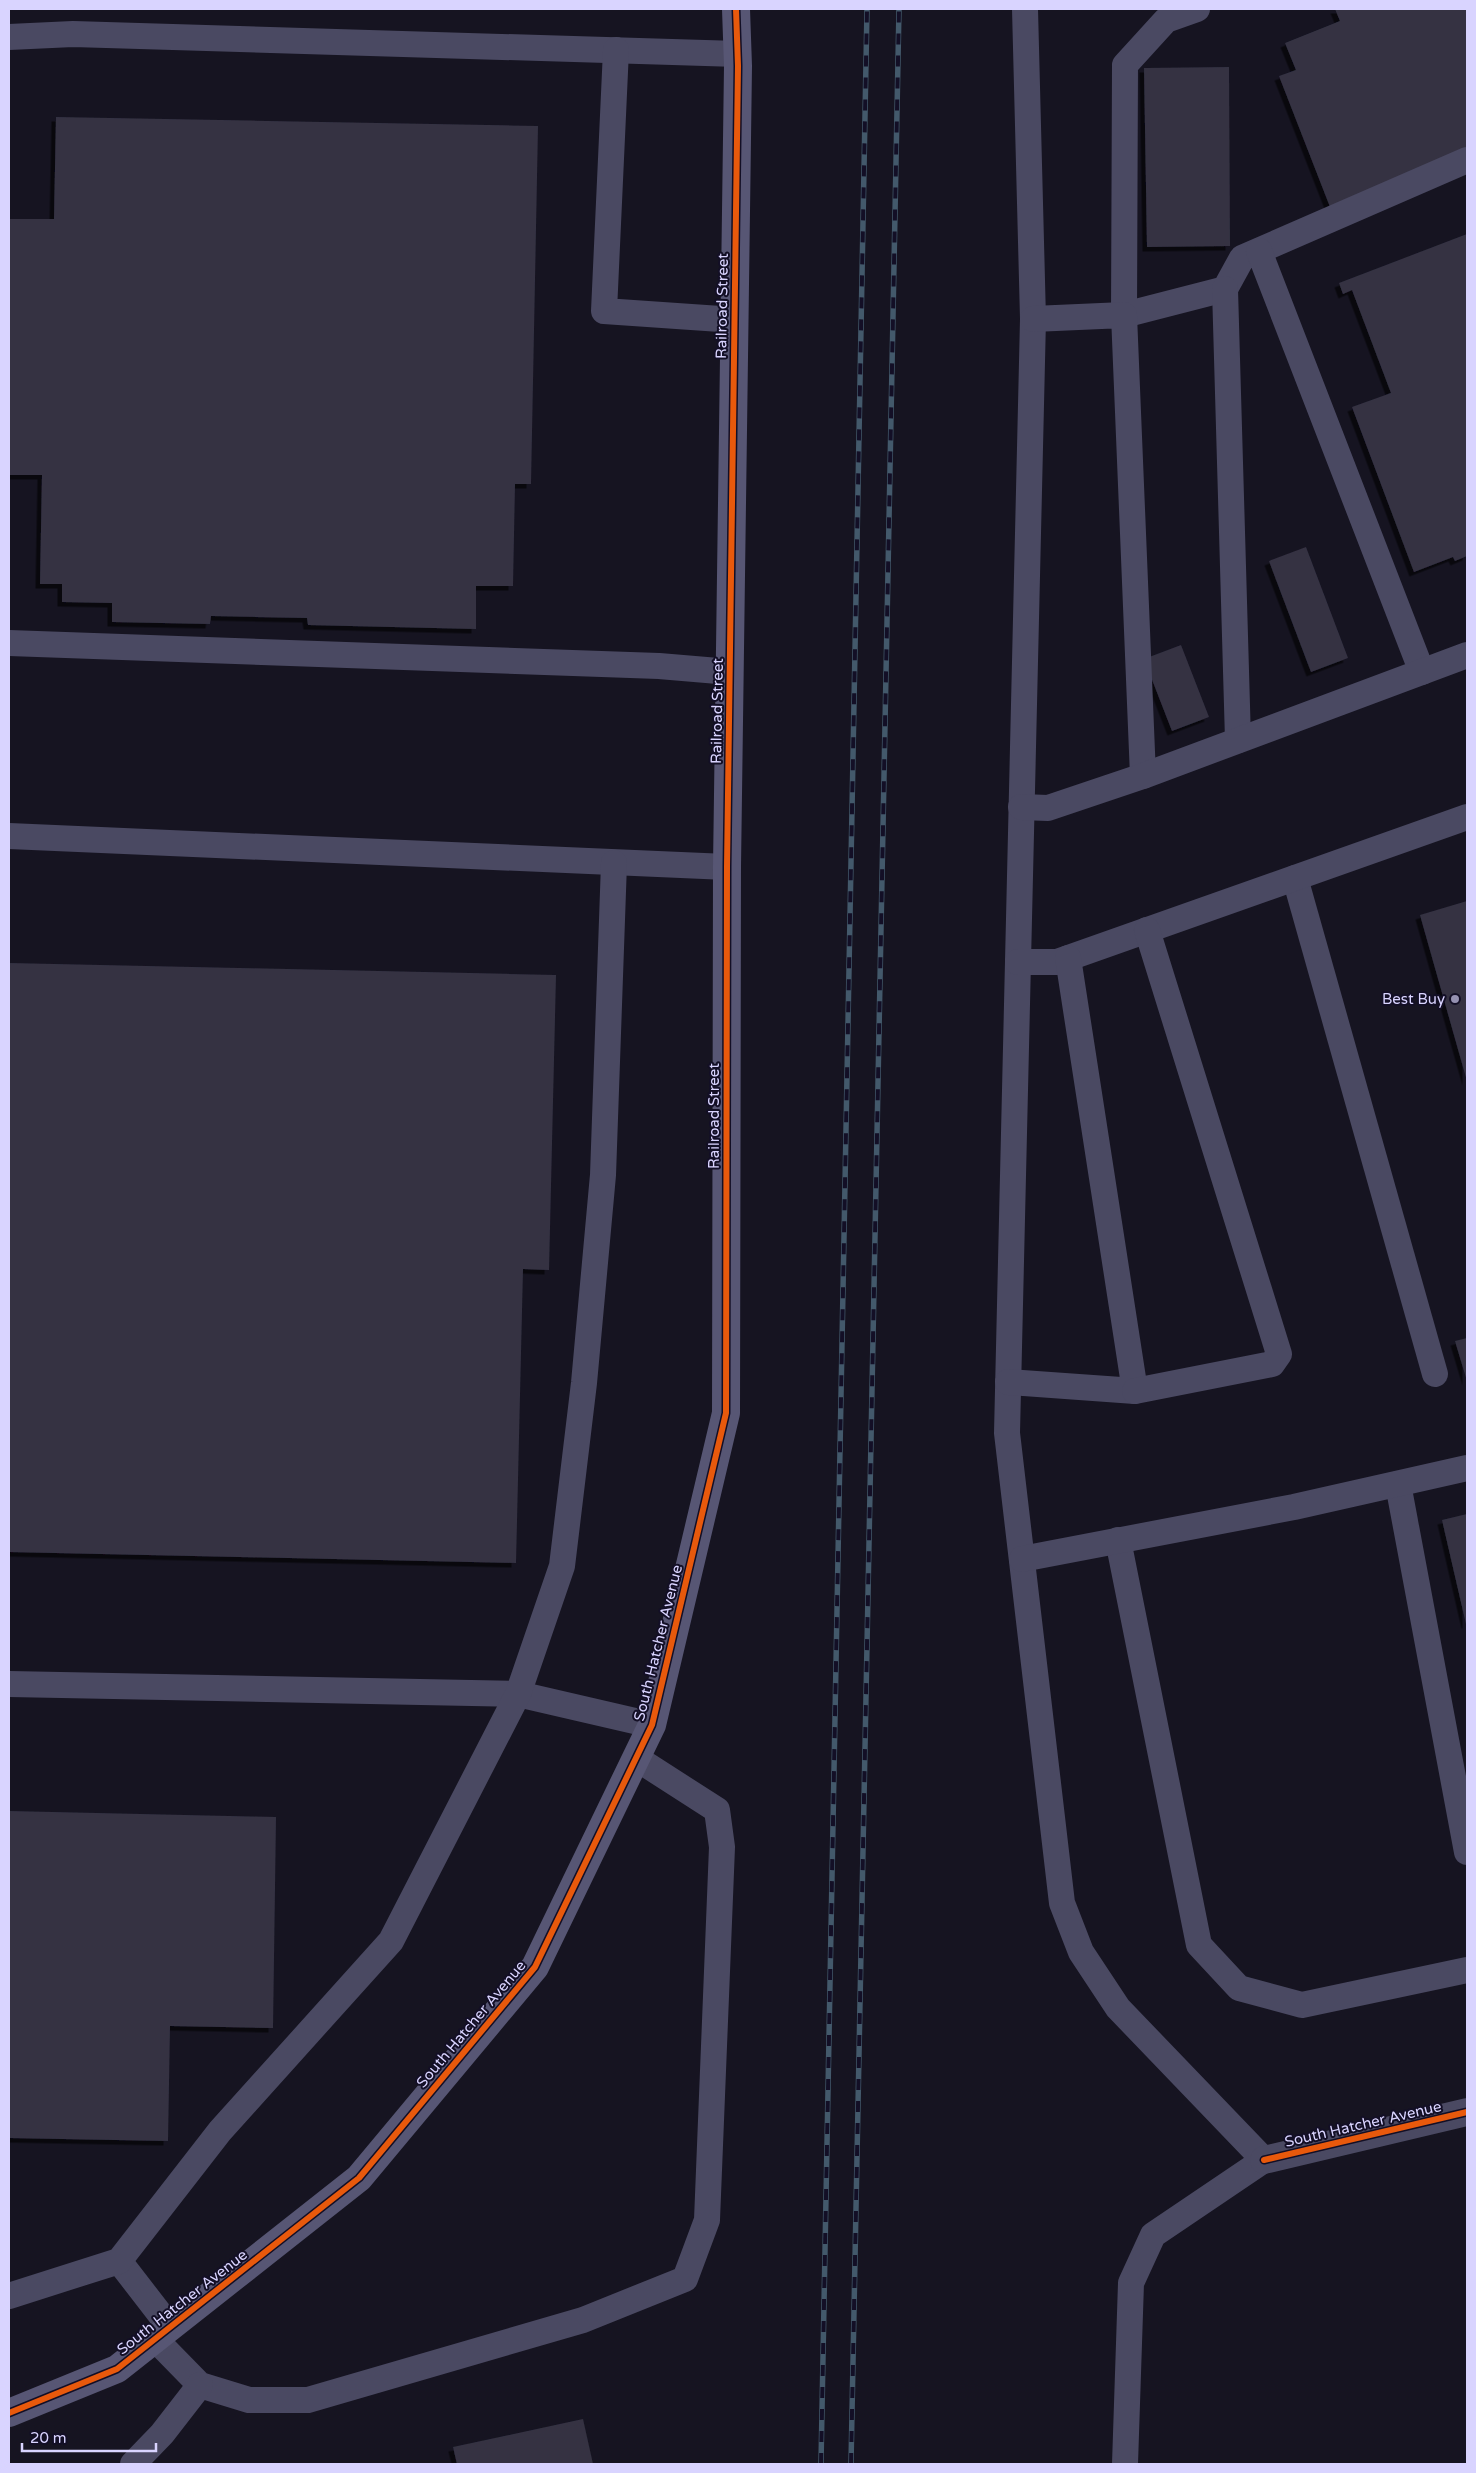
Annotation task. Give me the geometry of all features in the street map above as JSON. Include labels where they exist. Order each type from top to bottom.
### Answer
[{"type":"street","name":"Railroad Street","points":[[726,1413],[727,867],[738,54],[736,9]]},
{"type":"street","name":"South Hatcher Avenue","points":[[9,2413],[117,2368],[359,2178],[535,1966],[652,1725],[726,1413]]},
{"type":"street","name":"South Hatcher Avenue","points":[[1264,2160],[1467,2112]]},
{"type":"lane","points":[[1024,9],[1033,319],[1007,1433],[1062,1903],[1078,1944],[1118,2008],[1264,2160],[1153,2236],[1132,2283],[1125,2464]]},
{"type":"lane","points":[[1143,776],[1124,315],[1125,64],[1166,20],[1197,9]]},
{"type":"lane","points":[[9,37],[73,34],[738,54]]},
{"type":"lane","points":[[616,50],[604,311],[735,320]]},
{"type":"lane","points":[[1238,740],[1226,289],[1242,258],[1467,160]]},
{"type":"lane","points":[[1259,251],[1422,672]]},
{"type":"lane","points":[[1033,319],[1124,315],[1226,289]]},
{"type":"lane","points":[[9,643],[660,666],[730,672]]},
{"type":"lane","points":[[1021,807],[1048,808],[1143,776],[1467,655]]},
{"type":"lane","points":[[1018,962],[1057,962],[1467,816]]},
{"type":"lane","points":[[9,836],[727,867]]},
{"type":"lane","points":[[9,2296],[119,2261],[220,2131],[391,1941],[518,1694],[562,1566],[584,1383],[603,1175],[614,863]]},
{"type":"lane","points":[[1295,878],[1435,1374]]},
{"type":"lane","points":[[1008,1382],[1136,1391],[1272,1364],[1279,1354],[1147,930]]},
{"type":"lane","points":[[1068,958],[1136,1391]]},
{"type":"lane","points":[[1022,1559],[1294,1507],[1467,1468]]},
{"type":"lane","points":[[1398,1484],[1467,1852]]},
{"type":"lane","points":[[1118,1540],[1199,1945],[1239,1988],[1302,2005],[1467,1970]]},
{"type":"lane","points":[[9,1684],[518,1694],[652,1725]]},
{"type":"lane","points":[[119,2261],[162,2333],[200,2384],[249,2400],[308,2400],[583,2320],[685,2279],[707,2220],[722,1847],[716,1810],[636,1758]]},
{"type":"lane","points":[[133,2464],[162,2434],[200,2384]]},
{"type":"building","points":[[1335,9],[1467,9],[1467,160],[1332,212],[1279,76],[1296,70],[1285,43],[1340,21]]},
{"type":"building","points":[[1229,67],[1230,246],[1147,247],[1144,68]]},
{"type":"building","points":[[56,117],[538,126],[531,484],[515,484],[513,586],[476,586],[476,629],[308,625],[307,618],[211,616],[210,624],[112,622],[112,603],[62,602],[62,584],[40,584],[42,475],[9,475],[9,219],[54,219]]},
{"type":"building","points":[[1467,234],[1467,556],[1455,561],[1453,557],[1414,572],[1352,407],[1391,393],[1352,290],[1343,294],[1339,283]]},
{"type":"building","points":[[1306,547],[1348,658],[1311,672],[1269,561]]},
{"type":"building","points":[[1181,645],[1209,717],[1172,731],[1144,659]]},
{"type":"building","name":"Best Buy","points":[[1467,901],[1467,1081],[1420,915]]},
{"type":"building","points":[[9,963],[556,975],[549,1270],[523,1269],[516,1563],[9,1552]]},
{"type":"building","points":[[1467,1338],[1467,1381],[1455,1341]]},
{"type":"building","points":[[1467,1514],[1467,1624],[1466,1624],[1442,1520]]},
{"type":"building","points":[[9,1811],[276,1817],[273,2028],[170,2026],[168,2141],[9,2138]]},
{"type":"building","points":[[583,2419],[593,2464],[457,2464],[453,2447]]},
{"type":"railway","points":[[821,2464],[867,9]]},
{"type":"railway","points":[[851,2464],[899,9]]},
{"type":"cycle path","points":[[9,2413],[117,2369],[359,2178],[535,1967],[652,1725],[726,1413],[727,867],[738,66],[736,9]]},
{"type":"cycle path","points":[[1264,2160],[1467,2112]]},
{"type":"place","name":"Best Buy","points":[[1455,999]]}]
